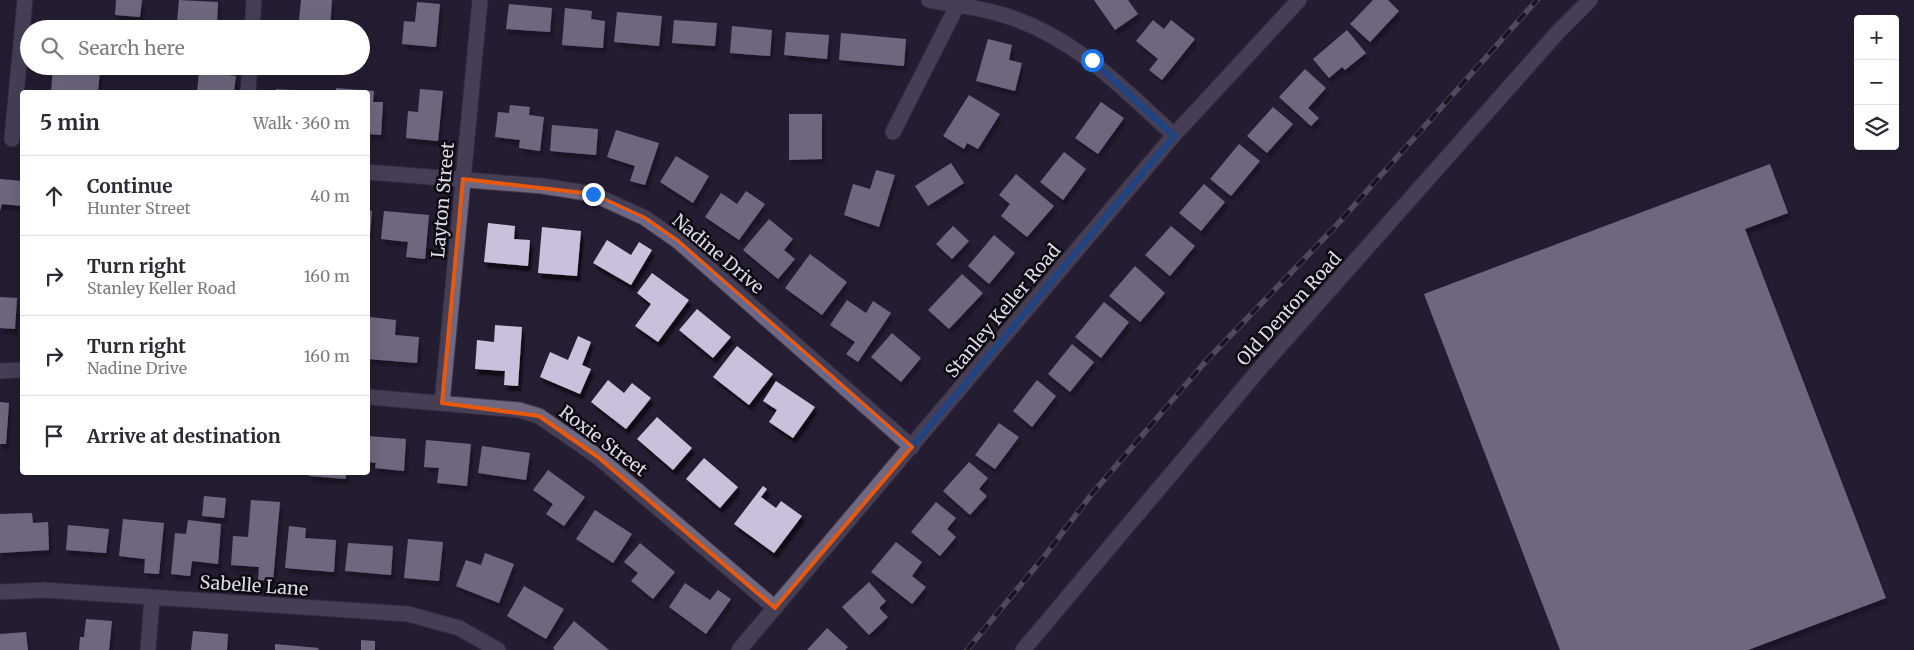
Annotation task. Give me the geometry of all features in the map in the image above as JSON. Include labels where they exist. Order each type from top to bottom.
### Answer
[{"type":"street","points":[[23,20],[25,0]]},
{"type":"street","points":[[253,20],[254,0]]},
{"type":"street","name":"Layton Street","points":[[442,403],[480,0]]},
{"type":"street","points":[[929,0],[957,3],[1000,13],[1033,25],[1061,39],[1092,60],[1174,136]]},
{"type":"street","name":"Stanley Keller Road","points":[[739,650],[1174,136],[1299,0]]},
{"type":"street","name":"Old Denton Road","points":[[1023,650],[1263,365],[1558,32],[1590,0]]},
{"type":"street","points":[[893,132],[957,3]]},
{"type":"street","points":[[12,139],[20,53]]},
{"type":"street","points":[[248,90],[249,75]]},
{"type":"street","name":"Nadine Drive","points":[[370,172],[542,186],[593,194],[645,218],[678,241],[912,447]]},
{"type":"street","points":[[0,371],[20,370]]},
{"type":"street","name":"Roxie Street","points":[[370,397],[518,410],[539,416],[598,457],[775,608]]},
{"type":"street","name":"Sabelle Lane","points":[[0,592],[44,590],[408,614],[459,628],[498,650]]},
{"type":"street","points":[[148,650],[152,598]]},
{"type":"highlighted area","points":[[463,179],[593,194],[645,218],[678,241],[912,447],[775,608],[598,457],[539,416],[442,403]]},
{"type":"building","points":[[116,0],[142,0],[140,17],[115,15]]},
{"type":"building","points":[[179,0],[218,2],[217,20],[177,20]]},
{"type":"building","points":[[301,0],[332,0],[331,20],[299,20]]},
{"type":"building","points":[[1094,0],[1128,0],[1138,14],[1115,30]]},
{"type":"building","points":[[1373,0],[1388,0],[1399,11],[1370,42],[1350,24]]},
{"type":"building","points":[[417,2],[440,4],[436,47],[402,44],[404,21],[415,22]]},
{"type":"building","points":[[509,4],[552,8],[550,32],[506,29]]},
{"type":"building","points":[[565,8],[592,11],[591,19],[605,21],[603,48],[562,45]]},
{"type":"building","points":[[617,12],[662,16],[659,46],[614,42]]},
{"type":"building","points":[[674,20],[717,23],[715,46],[672,43]]},
{"type":"building","points":[[1153,20],[1164,29],[1171,20],[1195,39],[1162,80],[1149,70],[1158,59],[1136,41]]},
{"type":"building","points":[[732,26],[772,30],[770,56],[730,53]]},
{"type":"building","points":[[1347,30],[1366,53],[1345,70],[1342,67],[1329,78],[1313,59]]},
{"type":"building","points":[[786,32],[829,35],[827,59],[784,55]]},
{"type":"building","points":[[841,33],[906,39],[904,66],[839,60]]},
{"type":"building","points":[[988,39],[1012,45],[1009,60],[1022,63],[1015,91],[976,81]]},
{"type":"building","points":[[1305,69],[1326,88],[1308,108],[1319,118],[1311,126],[1279,97]]},
{"type":"building","points":[[52,75],[100,75],[98,90],[51,90]]},
{"type":"building","points":[[199,75],[236,76],[234,90],[197,90]]},
{"type":"building","points":[[336,88],[361,90],[336,90]]},
{"type":"building","points":[[420,89],[443,91],[438,141],[406,138],[408,111],[418,112]]},
{"type":"building","points":[[370,91],[374,91],[373,102],[383,102],[381,135],[370,134]]},
{"type":"building","points":[[969,95],[1000,114],[978,149],[967,143],[964,149],[943,136]]},
{"type":"building","points":[[1101,102],[1124,118],[1098,154],[1075,138]]},
{"type":"building","points":[[510,105],[530,107],[529,115],[544,117],[540,151],[519,148],[520,140],[495,137],[498,112],[509,113]]},
{"type":"building","points":[[1273,107],[1293,124],[1267,153],[1247,136]]},
{"type":"building","points":[[789,114],[822,114],[822,159],[789,160]]},
{"type":"building","points":[[552,125],[598,129],[596,155],[550,151]]},
{"type":"building","points":[[616,130],[659,143],[645,185],[630,181],[635,166],[607,157]]},
{"type":"building","points":[[1239,144],[1260,161],[1231,196],[1210,179]]},
{"type":"building","points":[[1064,152],[1086,169],[1063,200],[1040,182]]},
{"type":"building","points":[[676,156],[709,176],[693,203],[660,182]]},
{"type":"building","points":[[951,163],[964,183],[928,206],[915,186]]},
{"type":"building","points":[[1770,164],[1788,213],[1745,229],[1886,598],[1748,650],[1560,650],[1424,294]]},
{"type":"building","points":[[876,170],[895,175],[879,227],[844,215],[853,184],[870,189]]},
{"type":"building","points":[[1016,174],[1054,206],[1027,237],[1001,216],[1010,204],[999,195]]},
{"type":"building","points":[[0,179],[20,181],[20,206],[2,204],[0,211]]},
{"type":"building","points":[[1204,184],[1225,202],[1201,231],[1179,213]]},
{"type":"building","points":[[746,191],[765,204],[739,240],[705,217],[721,193],[737,204]]},
{"type":"building","points":[[370,211],[372,211],[370,235]]},
{"type":"building","points":[[384,211],[429,215],[425,259],[406,257],[408,242],[381,239]]},
{"type":"building","points":[[769,219],[793,239],[784,250],[795,259],[778,279],[743,250]]},
{"type":"building","points":[[488,223],[515,226],[514,239],[530,240],[528,266],[484,262]]},
{"type":"building","points":[[953,226],[969,241],[952,259],[936,244]]},
{"type":"building","points":[[1171,226],[1195,246],[1170,276],[1145,255]]},
{"type":"building","points":[[542,227],[581,231],[577,276],[538,273]]},
{"type":"building","points":[[994,235],[1015,253],[989,284],[968,266]]},
{"type":"building","points":[[607,240],[631,255],[639,242],[652,250],[631,285],[593,263]]},
{"type":"building","points":[[810,254],[847,282],[822,315],[785,288]]},
{"type":"building","points":[[1135,266],[1165,293],[1140,322],[1109,296]]},
{"type":"building","points":[[652,273],[689,300],[658,342],[635,326],[651,304],[637,293]]},
{"type":"building","points":[[962,274],[983,293],[949,329],[928,310]]},
{"type":"building","points":[[0,297],[17,298],[15,329],[0,328]]},
{"type":"building","points":[[847,300],[866,313],[873,301],[891,313],[858,362],[846,354],[855,342],[830,325]]},
{"type":"building","points":[[1104,302],[1129,322],[1101,358],[1075,337]]},
{"type":"building","points":[[697,309],[731,337],[713,358],[679,330]]},
{"type":"building","points":[[370,317],[396,320],[395,335],[419,337],[417,363],[370,359]]},
{"type":"building","points":[[495,325],[522,327],[518,386],[504,385],[505,371],[475,369],[477,340],[494,342]]},
{"type":"building","points":[[892,333],[921,358],[901,382],[871,357]]},
{"type":"building","points":[[578,336],[591,342],[582,365],[591,369],[580,394],[540,377],[550,352],[568,360]]},
{"type":"building","points":[[1072,344],[1094,362],[1070,392],[1048,374]]},
{"type":"building","points":[[737,346],[773,374],[749,405],[713,377]]},
{"type":"building","points":[[608,380],[624,393],[632,383],[651,398],[626,429],[591,402]]},
{"type":"building","points":[[1037,380],[1056,396],[1032,427],[1013,411]]},
{"type":"building","points":[[776,381],[815,407],[793,438],[769,422],[777,410],[763,401]]},
{"type":"building","points":[[0,402],[9,403],[6,444],[0,444]]},
{"type":"building","points":[[657,417],[692,448],[673,470],[637,439]]},
{"type":"building","points":[[999,423],[1019,437],[995,469],[975,455]]},
{"type":"building","points":[[370,436],[406,439],[404,471],[375,468],[376,463],[370,462]]},
{"type":"building","points":[[426,440],[471,444],[467,486],[437,483],[439,468],[424,467]]},
{"type":"building","points":[[482,446],[530,453],[526,480],[478,473]]},
{"type":"building","points":[[704,458],[738,487],[720,508],[686,479]]},
{"type":"building","points":[[969,462],[988,478],[979,489],[987,496],[970,515],[943,491]]},
{"type":"building","points":[[548,470],[585,497],[564,526],[546,514],[553,504],[533,490]]},
{"type":"building","points":[[346,475],[346,479],[309,476]]},
{"type":"building","points":[[763,486],[767,489],[761,497],[776,508],[781,501],[802,516],[774,553],[734,524]]},
{"type":"building","points":[[204,496],[226,498],[224,518],[202,516]]},
{"type":"building","points":[[251,500],[280,502],[273,581],[258,580],[259,567],[231,565],[233,536],[248,537]]},
{"type":"building","points":[[936,502],[956,518],[947,529],[956,537],[940,556],[911,532]]},
{"type":"building","points":[[595,510],[632,534],[613,563],[576,539]]},
{"type":"building","points":[[32,513],[33,523],[48,522],[49,550],[0,553],[0,514]]},
{"type":"building","points":[[123,519],[164,523],[159,574],[144,573],[145,559],[119,556]]},
{"type":"building","points":[[188,520],[221,524],[218,564],[192,561],[190,576],[171,574],[175,533],[186,534]]},
{"type":"building","points":[[68,525],[109,529],[106,553],[66,550]]},
{"type":"building","points":[[289,526],[306,528],[305,538],[336,540],[334,572],[285,568]]},
{"type":"building","points":[[408,539],[443,542],[439,581],[404,578]]},
{"type":"building","points":[[896,542],[922,562],[912,576],[926,587],[912,604],[871,572]]},
{"type":"building","points":[[348,543],[393,546],[391,575],[345,571]]},
{"type":"building","points":[[640,543],[675,572],[653,599],[631,581],[638,573],[624,562]]},
{"type":"building","points":[[485,553],[514,564],[499,603],[456,586],[466,560],[481,565]]},
{"type":"building","points":[[869,582],[886,601],[879,608],[888,617],[869,635],[842,607]]},
{"type":"building","points":[[685,583],[710,600],[718,590],[731,599],[706,634],[669,607]]},
{"type":"building","points":[[524,586],[564,609],[546,639],[507,616]]},
{"type":"building","points":[[86,619],[112,621],[109,650],[79,650],[80,637],[84,637]]},
{"type":"building","points":[[574,621],[609,650],[555,650],[553,648]]},
{"type":"building","points":[[827,628],[848,647],[845,650],[807,650]]},
{"type":"building","points":[[193,631],[228,634],[227,650],[191,650]]},
{"type":"building","points":[[26,632],[28,650],[0,650],[0,634]]},
{"type":"building","points":[[361,640],[375,641],[375,650],[361,650]]},
{"type":"building","points":[[275,644],[319,648],[318,650],[275,650]]},
{"type":"railway","points":[[967,650],[1047,553],[1091,495],[1206,361],[1334,228],[1537,0]]},
{"type":"route","points":[[593,194],[617,203],[645,218],[678,241],[912,447],[1174,136],[1092,60]]}]
